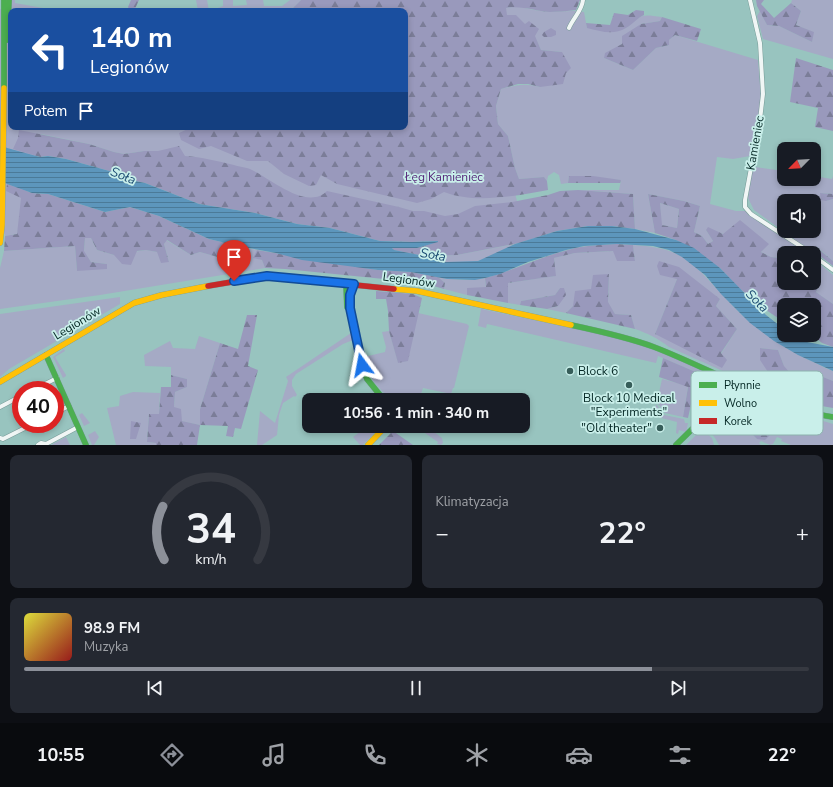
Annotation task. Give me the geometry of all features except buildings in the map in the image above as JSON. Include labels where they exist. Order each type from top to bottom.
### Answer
[{"type":"main road","points":[[0,243],[2,225],[4,0]]},
{"type":"main road","points":[[4,63],[8,30]]},
{"type":"main road","name":"Legionów","points":[[0,382],[134,303],[153,297],[244,279],[267,276],[424,292],[615,334],[654,347],[707,371]]},
{"type":"main road","points":[[346,283],[346,302],[365,375],[379,393]]},
{"type":"main road","points":[[354,284],[350,300],[354,330]]},
{"type":"main road","points":[[46,355],[86,445]]},
{"type":"main road","name":"Legionów","points":[[823,415],[833,416]]},
{"type":"main road","name":"Legionów","points":[[823,417],[833,420]]},
{"type":"main road","points":[[676,445],[691,430]]},
{"type":"main road","points":[[368,445],[379,433]]},
{"type":"street","points":[[569,28],[574,16],[582,6],[583,0]]},
{"type":"street","name":"Kamieniec","points":[[750,0],[760,43],[763,94],[760,120],[744,200],[745,207],[751,214],[800,246]]},
{"type":"street","points":[[821,261],[833,270]]},
{"type":"street","points":[[50,381],[56,378]]},
{"type":"street","points":[[0,407],[12,401]]},
{"type":"street","points":[[64,408],[69,406]]},
{"type":"street","points":[[38,445],[41,443],[46,444],[78,427]]},
{"type":"street","points":[[0,438],[2,439],[14,433]]},
{"type":"green space","name":"Łęg Kamieniec","points":[[11,0],[15,0],[15,3],[43,8],[11,8]]},
{"type":"green space","points":[[131,0],[139,0],[135,8],[128,7]]},
{"type":"green space","points":[[196,0],[207,0],[208,8],[197,8]]},
{"type":"green space","points":[[223,0],[233,0],[233,6],[247,5],[246,0],[263,0],[264,6],[282,6],[290,0],[301,0],[293,8],[218,8],[223,6]]},
{"type":"green space","name":"Łęg Kamieniec","points":[[301,0],[580,0],[576,10],[559,12],[512,7],[506,8],[507,15],[516,15],[525,24],[529,21],[539,29],[535,36],[541,50],[562,52],[571,68],[566,73],[563,84],[540,87],[528,84],[518,84],[501,89],[496,106],[498,124],[508,136],[519,179],[544,177],[547,181],[548,190],[496,198],[469,198],[444,192],[431,199],[417,203],[337,184],[321,175],[316,185],[309,186],[284,174],[268,161],[247,161],[211,146],[199,149],[181,140],[179,133],[186,130],[408,130],[408,8],[293,8]]},
{"type":"green space","name":"Łęg Kamieniec","points":[[489,0],[491,103],[526,235],[392,234],[144,151],[124,154],[89,144],[41,134],[17,234],[5,236],[5,234],[0,235],[0,9],[8,10],[8,130],[408,130],[408,11]]},
{"type":"green space","points":[[756,0],[764,0],[761,4],[774,18],[791,3],[801,11],[796,25],[814,32],[812,42],[779,26],[767,25],[757,6]]},
{"type":"green space","points":[[792,0],[833,0],[833,59],[763,39],[757,16],[760,11],[767,25],[779,26],[812,42],[813,32],[796,25],[801,11],[791,3]]},
{"type":"green space","points":[[517,6],[549,12],[584,12],[587,28],[626,28],[642,16],[650,15],[662,17],[660,21],[641,24],[622,44],[604,58],[633,70],[656,48],[669,45],[669,40],[675,35],[758,60],[761,98],[750,156],[733,159],[717,157],[710,204],[736,211],[746,211],[777,233],[777,238],[785,238],[796,246],[777,246],[777,258],[771,257],[761,252],[768,244],[706,230],[713,241],[708,244],[702,236],[694,232],[700,206],[684,201],[648,194],[655,233],[635,229],[633,194],[578,190],[619,190],[621,180],[569,176],[568,183],[561,184],[559,175],[554,172],[548,176],[547,181],[544,177],[519,179],[508,136],[498,124],[496,106],[501,89],[520,85],[540,87],[562,52],[541,50],[535,37],[528,28],[506,15],[506,8]]},
{"type":"green space","points":[[636,10],[644,11],[644,15],[616,32],[606,32],[587,28],[586,23],[610,25],[614,13],[628,15]]},
{"type":"green space","points":[[662,17],[701,29],[697,41],[675,35],[669,40],[669,45],[656,48],[633,70],[604,58],[605,53],[622,44],[622,36],[641,24],[660,21]]},
{"type":"green space","points":[[551,28],[556,31],[556,35],[544,37],[542,35],[544,32]]},
{"type":"green space","points":[[796,58],[833,70],[833,131],[815,127],[818,108],[790,102]]},
{"type":"green space","points":[[19,130],[89,144],[124,154],[144,151],[158,151],[179,146],[185,156],[210,159],[248,168],[299,196],[319,196],[327,191],[413,211],[424,211],[445,216],[458,214],[475,206],[512,202],[548,195],[560,191],[578,190],[633,194],[635,229],[612,226],[588,226],[557,231],[519,243],[457,255],[424,256],[393,250],[392,247],[417,248],[438,241],[380,241],[330,228],[297,224],[255,213],[199,204],[145,183],[130,180],[113,172],[66,159],[48,156],[40,157],[13,149],[18,138]]},
{"type":"green space","points":[[755,167],[777,170],[777,186],[821,186],[821,177],[832,179],[833,176],[833,194],[821,193],[826,201],[833,199],[833,261],[821,250],[821,246],[805,246],[792,238],[821,238],[821,194],[777,194],[777,227],[754,210],[748,198],[752,172]]},
{"type":"green space","points":[[569,176],[593,176],[621,180],[620,183],[568,183]]},
{"type":"green space","points":[[7,184],[32,193],[48,194],[105,212],[130,207],[159,216],[209,239],[243,247],[241,260],[244,268],[230,271],[228,260],[200,252],[191,255],[167,240],[164,244],[169,262],[161,263],[157,252],[146,250],[137,251],[131,265],[122,264],[114,255],[97,250],[91,238],[85,238],[84,251],[91,262],[107,264],[107,269],[77,271],[75,246],[4,251],[5,236],[17,234],[21,198],[6,191]]},
{"type":"green space","points":[[648,194],[684,201],[700,206],[694,232],[702,236],[708,244],[713,241],[706,230],[708,227],[723,234],[740,220],[769,244],[761,252],[771,257],[777,258],[777,290],[817,290],[816,292],[833,304],[833,347],[821,342],[821,298],[777,298],[777,317],[739,288],[720,268],[676,240],[655,233]],"holes":[[[660,203],[679,209],[677,228],[662,225]]]},
{"type":"green space","points":[[820,194],[833,194],[833,199],[826,201],[821,200]]},
{"type":"green space","points":[[660,203],[679,209],[677,228],[661,225]]},
{"type":"green space","points":[[85,238],[91,238],[97,250],[114,255],[146,250],[157,252],[169,262],[164,244],[166,240],[191,255],[200,252],[228,260],[230,271],[241,260],[243,247],[257,250],[254,258],[262,260],[265,268],[100,295],[0,309],[0,268],[4,251],[75,246],[77,271],[107,264],[91,262],[84,252]]},
{"type":"green space","points":[[515,244],[488,258],[473,262],[442,262],[429,259],[424,256],[457,255]]},
{"type":"green space","points":[[617,244],[633,245],[635,261],[617,261],[613,251],[575,253],[554,258],[556,276],[508,283],[508,303],[467,295],[467,288],[486,287],[485,278],[506,272],[547,256],[580,247]]},
{"type":"green space","points":[[633,245],[658,248],[681,256],[697,268],[753,325],[789,350],[833,371],[833,381],[823,377],[823,371],[723,371],[669,347],[653,336],[635,329],[631,315],[615,314],[608,303],[609,274],[566,313],[547,309],[558,306],[560,288],[555,295],[521,301],[520,305],[508,303],[508,283],[555,276],[554,258],[575,253],[614,251],[635,261]],"holes":[[[677,279],[720,299],[716,306],[737,329],[721,354],[655,334]],[[760,348],[778,350],[784,366]]]},
{"type":"green space","points":[[257,250],[378,270],[411,272],[438,277],[445,283],[444,289],[423,283],[265,268],[262,260],[253,258]]},
{"type":"green space","points":[[821,251],[833,261],[833,266],[821,257]]},
{"type":"green space","points":[[659,261],[679,267],[720,299],[716,306],[737,329],[721,353],[727,360],[722,368],[655,334],[677,279],[660,275],[657,266]]},
{"type":"green space","points":[[821,265],[833,275],[833,304],[816,292],[817,290],[821,290]]},
{"type":"green space","points":[[609,274],[608,302],[615,314],[631,315],[635,329],[566,313],[573,306],[575,291],[591,289],[593,275]]},
{"type":"green space","points":[[438,277],[461,280],[485,278],[486,288],[467,288],[467,295],[444,289],[445,283]]},
{"type":"green space","points":[[560,288],[564,288],[566,295],[558,306],[547,309],[520,305],[521,301],[555,295]]},
{"type":"green space","points":[[376,291],[413,294],[422,298],[408,361],[398,363],[389,331],[386,299],[376,299]]},
{"type":"green space","points":[[120,297],[120,304],[9,369],[0,377],[0,314]]},
{"type":"green space","points":[[481,309],[605,335],[640,345],[677,359],[702,371],[693,371],[658,356],[656,363],[487,324],[486,328],[478,326]]},
{"type":"green space","points":[[418,313],[467,324],[469,326],[454,388],[451,393],[423,388],[421,393],[385,393],[374,382],[369,373],[364,357],[385,352],[386,347],[382,332],[389,331],[398,362],[407,361]]},
{"type":"green space","points":[[247,315],[257,315],[248,366],[258,370],[241,429],[235,428],[233,437],[226,436],[228,426],[200,425],[200,409],[220,343],[238,349]]},
{"type":"green space","points":[[351,333],[353,340],[343,344],[296,374],[292,380],[292,386],[297,395],[283,403],[279,415],[277,435],[262,445],[257,445],[260,411],[275,423],[288,381],[286,377]]},
{"type":"green space","points":[[199,336],[220,343],[200,409],[200,425],[181,421],[174,407],[175,392],[187,387],[187,379],[171,375],[171,367],[145,366],[144,355],[170,341],[173,348],[195,349]]},
{"type":"green space","points":[[760,348],[778,350],[784,366],[788,371],[767,371],[760,360]]},
{"type":"green space","points":[[64,349],[65,351],[55,357],[66,375],[63,378],[53,357]]},
{"type":"green space","points":[[663,358],[693,371],[691,371],[691,404],[688,418],[683,417],[688,387],[659,377]]},
{"type":"green space","points":[[171,375],[187,379],[187,387],[175,392],[174,407],[181,409],[182,421],[200,425],[197,445],[156,445],[156,443],[147,442],[149,414],[159,414],[161,387],[171,387]]},
{"type":"green space","points":[[823,377],[833,381],[833,408],[823,406]]},
{"type":"green space","points":[[662,379],[688,386],[683,417],[665,413],[657,402]]},
{"type":"green space","points":[[133,392],[160,393],[159,414],[149,414],[147,442],[156,443],[156,445],[116,445],[107,408],[119,406],[120,396]]},
{"type":"green space","points":[[656,404],[664,415],[684,419],[685,423],[688,423],[686,432],[679,430],[678,434],[676,433],[677,422],[654,416]]},
{"type":"green space","points":[[82,413],[90,423],[84,426],[79,415]]},
{"type":"green space","points":[[131,421],[141,423],[136,439],[130,439]]},
{"type":"green space","points":[[823,421],[833,424],[833,445],[791,445],[781,441],[782,439],[777,437],[773,444],[770,445],[761,441],[759,443],[761,445],[719,445],[713,435],[753,435],[757,439],[767,435],[823,435]]},
{"type":"green space","points":[[95,431],[99,437],[94,445],[92,445],[88,435]]},
{"type":"green space","points":[[358,433],[374,433],[363,445],[360,445],[353,437]]},
{"type":"green space","points":[[391,433],[396,433],[413,445],[379,445]]},
{"type":"green space","points":[[425,433],[435,433],[438,435],[442,438],[443,443],[441,445],[437,444],[438,442]]},
{"type":"green space","points":[[696,435],[709,435],[712,438],[714,445],[686,445]]},
{"type":"green space","points":[[753,435],[770,435],[765,440],[757,439]]},
{"type":"green space","points":[[66,437],[70,445],[52,445],[53,444]]},
{"type":"shaded area","points":[[0,146],[40,157],[48,156],[66,159],[113,172],[130,180],[145,183],[199,204],[255,213],[297,224],[330,228],[380,241],[438,241],[417,248],[392,248],[394,250],[424,256],[428,259],[446,262],[478,261],[515,244],[557,231],[588,226],[612,226],[635,229],[676,240],[694,248],[720,268],[766,315],[777,324],[777,342],[807,342],[833,347],[833,371],[798,355],[774,341],[750,323],[721,294],[705,275],[682,257],[669,250],[653,246],[617,244],[584,246],[528,262],[500,274],[485,278],[475,280],[447,279],[411,272],[378,270],[302,260],[276,253],[243,247],[209,239],[159,216],[130,207],[105,212],[48,194],[32,193],[7,184],[0,179]]},
{"type":"traffic: fast","points":[[4,0],[4,88]]},
{"type":"traffic: fast","points":[[9,0],[9,8]]},
{"type":"traffic: fast","points":[[7,40],[8,20]]},
{"type":"traffic: fast","points":[[346,283],[347,307]]},
{"type":"traffic: fast","points":[[354,284],[350,295],[350,308],[362,365],[367,379],[378,393]]},
{"type":"traffic: fast","points":[[571,325],[644,343],[709,371]]},
{"type":"traffic: fast","points":[[46,355],[86,445]]},
{"type":"traffic: fast","points":[[823,416],[833,417]]},
{"type":"traffic: fast","points":[[676,445],[691,430]]},
{"type":"traffic: slow","points":[[0,243],[2,225],[4,88]]},
{"type":"traffic: slow","points":[[0,382],[134,303],[162,295],[208,286]]},
{"type":"traffic: slow","points":[[394,289],[417,291],[571,325]]},
{"type":"traffic: slow","points":[[368,445],[379,433]]},
{"type":"traffic: jam","points":[[208,286],[267,276],[394,289]]},
{"type":"place","name":"Block 6","points":[[570,371]]},
{"type":"place","name":"Block 10 Medical \"Experiments\"","points":[[629,385]]},
{"type":"place","name":"\"Old theater\"","points":[[660,428]]},
{"type":"route","points":[[234,281],[267,276],[354,284],[350,295],[350,308],[362,365]]},
{"type":"water label","name":"Soła","points":[[123,176]]},
{"type":"water label","name":"Soła","points":[[433,255]]},
{"type":"water label","name":"Soła","points":[[757,301]]}]
